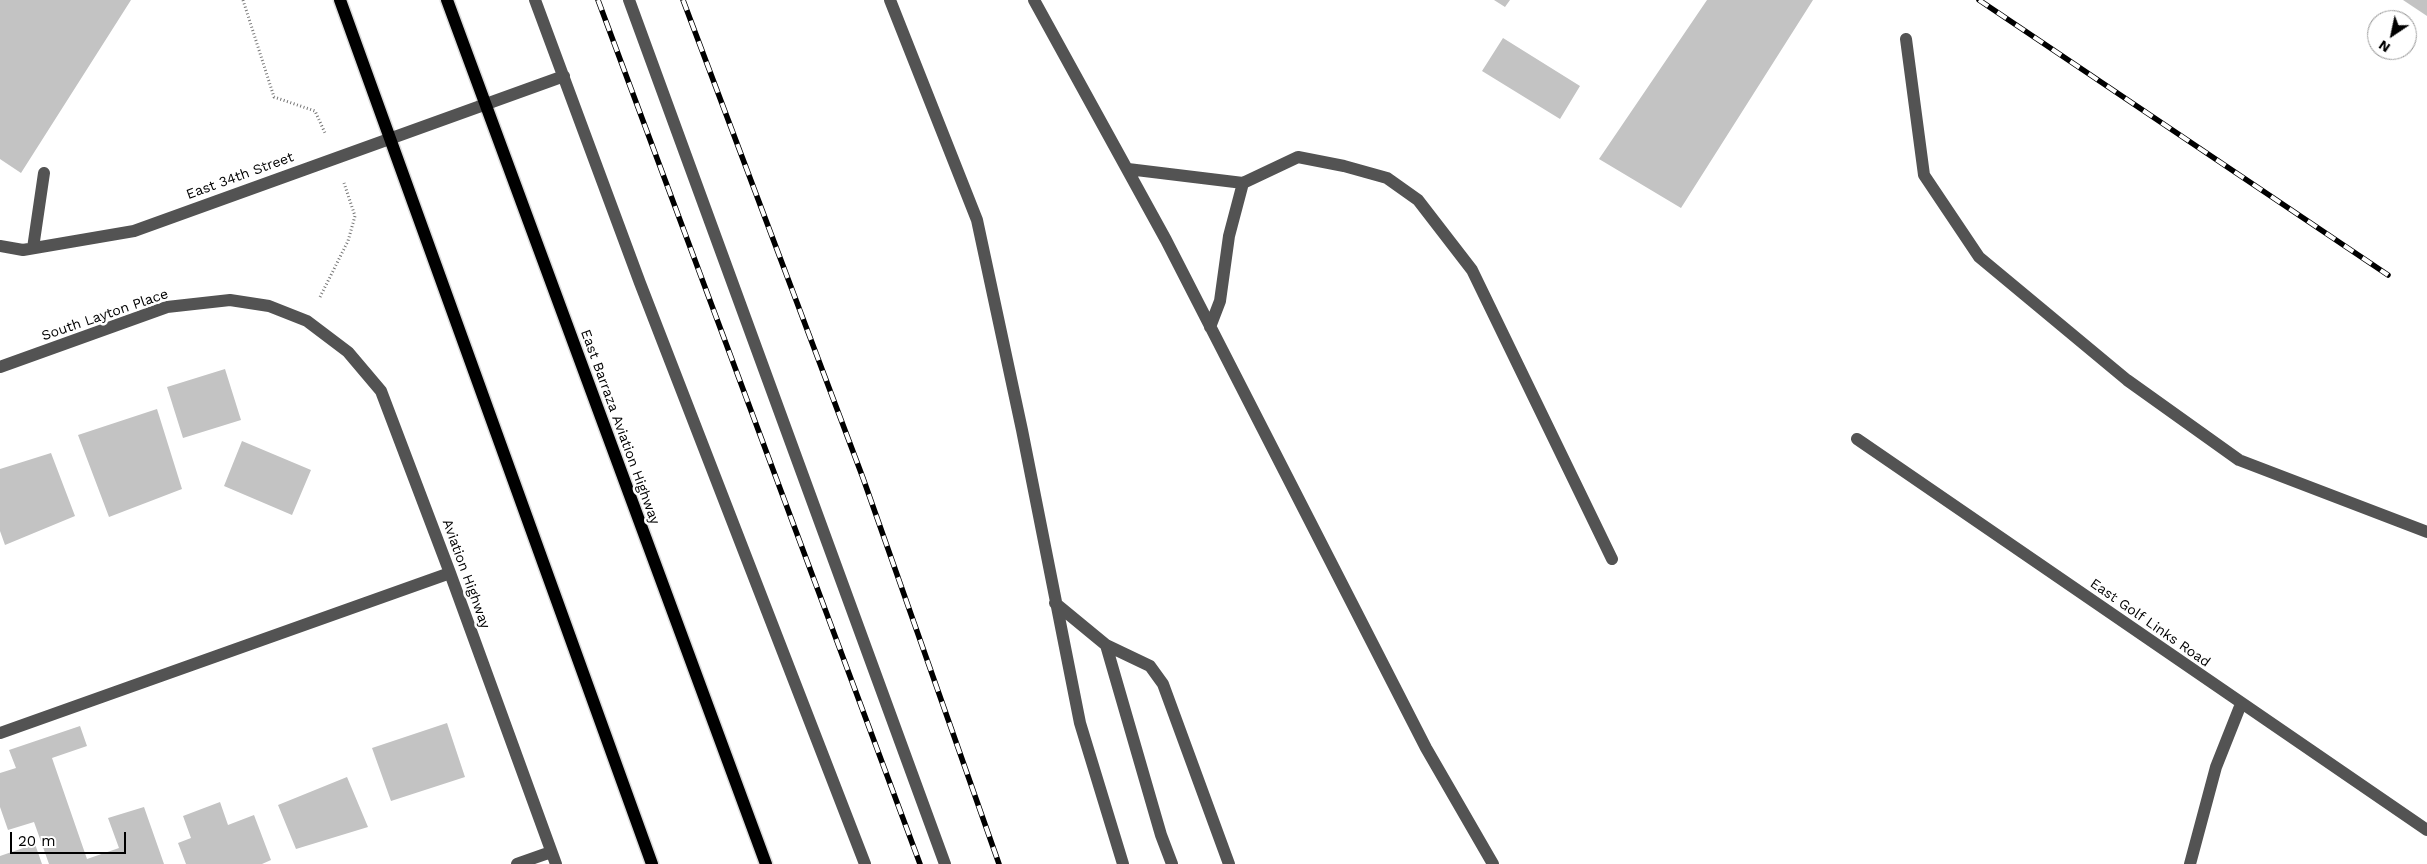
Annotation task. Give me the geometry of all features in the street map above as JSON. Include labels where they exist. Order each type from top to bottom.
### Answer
[{"type":"main road","points":[[340,0],[652,864]]},
{"type":"main road","name":"East Barraza Aviation Highway","points":[[447,0],[484,105],[766,864]]},
{"type":"street","points":[[535,0],[640,283],[865,864]]},
{"type":"street","points":[[629,0],[945,864]]},
{"type":"street","points":[[890,0],[977,220],[1022,430],[1080,723],[1123,864]]},
{"type":"street","points":[[1034,0],[1128,169],[1426,748],[1493,864]]},
{"type":"street","points":[[1906,39],[1924,175],[1979,257],[2127,380],[2239,460],[2427,532]]},
{"type":"street","name":"East 34th Street","points":[[0,246],[23,250],[134,231],[564,76]]},
{"type":"street","points":[[1128,169],[1243,182],[1298,157],[1344,166],[1387,178],[1418,200],[1472,270],[1612,559]]},
{"type":"street","points":[[34,248],[44,173]]},
{"type":"street","points":[[1210,327],[1220,301],[1229,236],[1243,182]]},
{"type":"street","name":"South Layton Place","points":[[0,367],[167,307],[230,300],[269,306],[307,321]]},
{"type":"street","name":"Aviation Highway","points":[[307,321],[348,352],[381,391],[450,573],[553,858]]},
{"type":"street","name":"East Golf Links Road","points":[[1857,439],[2427,830]]},
{"type":"street","points":[[0,733],[450,573]]},
{"type":"street","points":[[1055,603],[1106,645],[1150,666],[1163,684],[1229,864]]},
{"type":"street","points":[[1106,645],[1158,825],[1172,864]]},
{"type":"street","points":[[2190,864],[2216,766],[2241,704]]},
{"type":"street","points":[[517,864],[553,858]]},
{"type":"path","points":[[243,0],[274,97],[316,111]]},
{"type":"path","points":[[307,321],[348,241],[356,216]]},
{"type":"building","points":[[0,0],[131,0],[21,173],[0,159]]},
{"type":"building","points":[[1494,0],[1510,0],[1505,7]]},
{"type":"building","points":[[1707,0],[1813,0],[1681,208],[1599,159]]},
{"type":"building","points":[[2403,0],[2427,0],[2427,16]]},
{"type":"building","points":[[1503,38],[1580,86],[1560,119],[1482,71]]},
{"type":"building","points":[[225,369],[241,420],[183,438],[167,387]]},
{"type":"building","points":[[157,409],[182,489],[109,517],[78,435]]},
{"type":"building","points":[[242,441],[311,470],[292,515],[224,486]]},
{"type":"building","points":[[51,453],[75,516],[5,545],[0,531],[0,469]]},
{"type":"building","points":[[447,723],[465,777],[391,801],[372,748]]},
{"type":"building","points":[[80,726],[87,746],[52,758],[87,859],[119,848],[108,818],[144,807],[164,864],[49,864],[34,822],[8,830],[0,807],[0,773],[16,768],[9,750]]},
{"type":"building","points":[[347,777],[368,827],[296,849],[278,805]]},
{"type":"building","points":[[220,802],[228,825],[254,815],[271,860],[262,864],[186,864],[178,843],[191,838],[183,816]]},
{"type":"building","points":[[35,844],[42,864],[0,864],[0,856]]},
{"type":"railway","points":[[598,0],[920,864]]},
{"type":"railway","points":[[683,0],[863,478],[999,864]]},
{"type":"railway","points":[[1979,0],[2388,275]]}]
